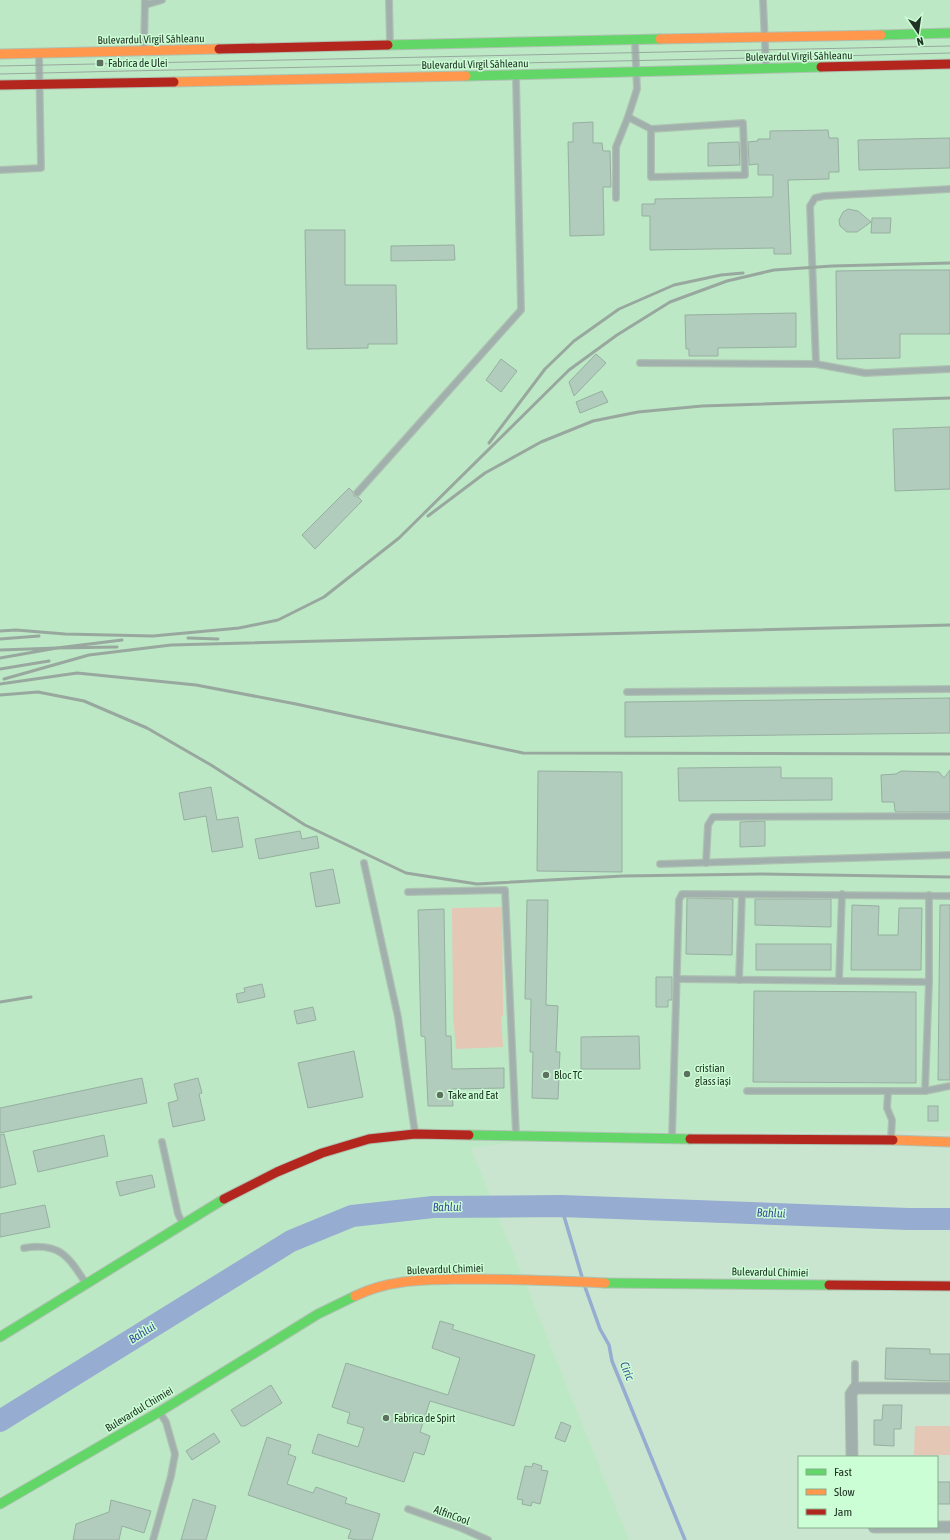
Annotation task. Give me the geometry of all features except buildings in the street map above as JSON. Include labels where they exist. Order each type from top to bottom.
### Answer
[{"type":"street","name":"Bulevardul Virgil Săhleanu","points":[[0,54],[950,33]]},
{"type":"street","name":"Bulevardul Virgil Săhleanu","points":[[0,85],[516,75],[950,64]]},
{"type":"street","points":[[0,1337],[231,1195],[277,1172],[322,1153],[369,1139],[415,1134],[950,1142]]},
{"type":"street","name":"Bulevardul Chimiei","points":[[0,1504],[159,1412],[318,1314],[357,1295],[381,1286],[413,1280],[502,1279],[612,1283],[950,1286]]},
{"type":"street","points":[[852,1456],[851,1394],[855,1388],[950,1388]]},
{"type":"street","points":[[938,1527],[950,1527]]},
{"type":"lane","points":[[144,51],[145,3],[162,0]]},
{"type":"lane","points":[[389,0],[390,46]]},
{"type":"lane","points":[[763,0],[766,69]]},
{"type":"lane","points":[[616,198],[616,147],[628,117],[636,89],[635,40]]},
{"type":"lane","points":[[0,170],[41,168],[39,53]]},
{"type":"lane","points":[[357,493],[521,310],[516,75]]},
{"type":"lane","points":[[628,117],[651,129],[743,123],[745,175],[651,177],[651,129]]},
{"type":"lane","points":[[816,364],[810,206],[815,198],[824,196],[950,189]]},
{"type":"lane","points":[[640,363],[816,364],[864,373],[950,369]]},
{"type":"lane","points":[[627,692],[950,689]]},
{"type":"lane","points":[[706,863],[708,825],[713,817],[950,816]]},
{"type":"lane","points":[[660,864],[950,855]]},
{"type":"lane","points":[[364,863],[398,1017],[415,1134]]},
{"type":"lane","points":[[408,892],[505,890],[516,1136]]},
{"type":"lane","points":[[672,1139],[679,900],[682,894],[950,896]]},
{"type":"lane","points":[[838,981],[842,894]]},
{"type":"lane","points":[[739,980],[742,895]]},
{"type":"lane","points":[[925,1091],[929,982],[929,895]]},
{"type":"lane","points":[[677,979],[929,982]]},
{"type":"lane","points":[[747,1091],[888,1092],[925,1091],[950,1086]]},
{"type":"lane","points":[[888,1092],[887,1108],[892,1120],[891,1140]]},
{"type":"lane","points":[[950,1134],[950,1142]]},
{"type":"lane","points":[[162,1142],[178,1214],[183,1224]]},
{"type":"lane","points":[[24,1248],[34,1246],[48,1247],[59,1251],[72,1262],[87,1284]]},
{"type":"lane","points":[[855,1364],[855,1388]]},
{"type":"lane","points":[[153,1540],[171,1476],[175,1454],[166,1422],[159,1412]]},
{"type":"lane","name":"AlfinCool","points":[[408,1509],[461,1528],[488,1540]]},
{"type":"shaded area","points":[[0,0],[950,0],[950,1131],[576,1133],[471,1148],[629,1540],[0,1540]]},
{"type":"shaded area","points":[[502,907],[503,1016],[501,1016],[503,1047],[456,1049],[453,1016],[452,908]]},
{"type":"shaded area","points":[[915,1426],[950,1426],[950,1455],[914,1455]]},
{"type":"waterway","name":"Ciric","points":[[561,1206],[582,1277]]},
{"type":"waterway","name":"Bahlui","points":[[0,1421],[291,1241],[352,1216],[433,1207],[561,1206],[908,1219],[950,1219]]},
{"type":"waterway","name":"Ciric","points":[[585,1287],[600,1329],[609,1345],[612,1361],[685,1540]]},
{"type":"tram line","points":[[0,66],[950,46]]},
{"type":"tram line","points":[[0,74],[950,53]]},
{"type":"railway","points":[[0,631],[16,630],[65,634],[153,636],[239,628],[278,620],[324,597],[399,538],[569,370],[617,335],[670,302],[727,281],[774,270],[832,266],[950,263]]},
{"type":"railway","points":[[489,443],[545,369],[574,341],[619,309],[674,285],[721,275],[743,273]]},
{"type":"railway","points":[[428,516],[485,473],[541,442],[593,421],[638,412],[702,406],[950,398]]},
{"type":"railway","points":[[4,679],[89,655],[171,645],[950,625]]},
{"type":"railway","points":[[0,639],[39,636]]},
{"type":"railway","points":[[188,638],[218,639]]},
{"type":"railway","points":[[117,647],[57,648],[122,640]]},
{"type":"railway","points":[[0,650],[57,648],[0,658]]},
{"type":"railway","points":[[0,669],[49,661]]},
{"type":"railway","points":[[0,684],[77,673],[196,685],[296,704],[523,753],[950,754]]},
{"type":"railway","points":[[0,695],[38,692],[84,701],[147,728],[211,765],[305,825],[406,873],[477,884],[623,876],[761,874],[950,877]]},
{"type":"railway","points":[[0,1002],[31,997]]},
{"type":"traffic: fast","points":[[881,35],[950,33]]},
{"type":"traffic: fast","points":[[388,45],[660,39]]},
{"type":"traffic: fast","points":[[466,76],[821,67]]},
{"type":"traffic: fast","points":[[469,1135],[690,1139]]},
{"type":"traffic: fast","points":[[0,1337],[224,1199]]},
{"type":"traffic: fast","points":[[605,1283],[829,1285]]},
{"type":"traffic: fast","points":[[0,1504],[159,1412],[318,1314],[355,1296]]},
{"type":"traffic: slow","points":[[660,39],[881,35]]},
{"type":"traffic: slow","points":[[0,54],[219,49]]},
{"type":"traffic: slow","points":[[174,82],[466,76]]},
{"type":"traffic: slow","points":[[893,1140],[950,1142]]},
{"type":"traffic: slow","points":[[355,1296],[383,1286],[424,1280],[502,1279],[605,1283]]},
{"type":"traffic: jam","points":[[219,49],[388,45]]},
{"type":"traffic: jam","points":[[821,67],[950,64]]},
{"type":"traffic: jam","points":[[0,85],[174,82]]},
{"type":"traffic: jam","points":[[224,1199],[277,1172],[322,1153],[369,1139],[415,1134],[469,1135]]},
{"type":"traffic: jam","points":[[690,1139],[893,1140]]},
{"type":"traffic: jam","points":[[829,1285],[950,1286]]},
{"type":"place","name":"Fabrica de Ulei","points":[[100,63]]},
{"type":"place","name":"cristian glass iași","points":[[687,1074]]},
{"type":"place","name":"Bloc TC","points":[[546,1075]]},
{"type":"place","name":"Take and Eat","points":[[440,1095]]},
{"type":"place","name":"Fabrica de Spirt","points":[[386,1418]]}]
